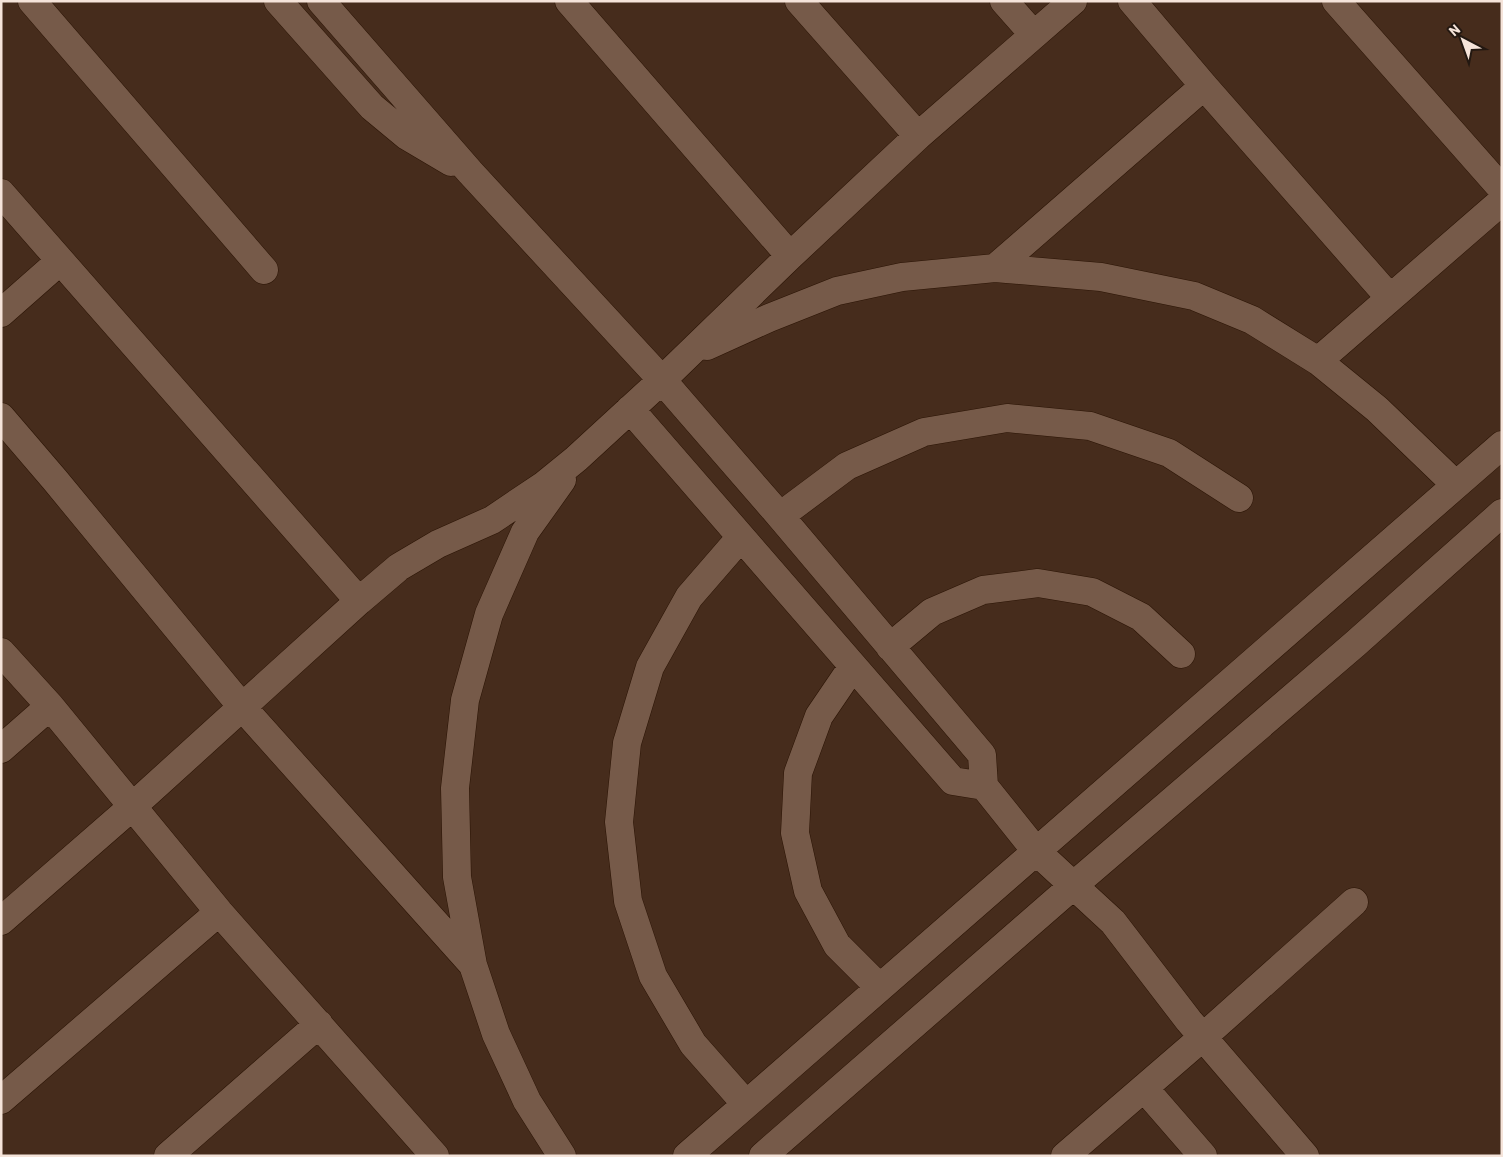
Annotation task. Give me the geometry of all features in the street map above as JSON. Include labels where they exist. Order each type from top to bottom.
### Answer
[{"type":"street","points":[[32,1],[264,270]]},
{"type":"street","points":[[278,1],[372,107],[407,136],[470,172]]},
{"type":"street","points":[[321,1],[470,172],[662,380],[780,516],[982,755],[984,786],[1036,851],[1113,922],[1203,1037],[1305,1156]]},
{"type":"street","points":[[569,1],[790,256]]},
{"type":"street","points":[[799,1],[918,136]]},
{"type":"street","points":[[1004,1],[1034,35]]},
{"type":"street","points":[[1,921],[243,708],[359,601],[399,568],[438,544],[492,520],[544,485],[576,459],[662,380],[918,136],[1073,1]]},
{"type":"street","points":[[1132,1],[1390,298]]},
{"type":"street","points":[[1336,1],[1502,190]]},
{"type":"street","points":[[995,268],[1204,86]]},
{"type":"street","points":[[1,193],[359,601]]},
{"type":"street","points":[[1318,360],[1502,200]]},
{"type":"street","points":[[1,313],[60,261]]},
{"type":"street","points":[[687,355],[769,318],[837,291],[902,277],[995,268],[1101,277],[1194,296],[1252,320],[1318,360],[1377,409],[1456,485]]},
{"type":"street","points":[[630,409],[953,782],[984,786]]},
{"type":"street","points":[[1,418],[55,480],[243,708],[473,965]]},
{"type":"street","points":[[780,516],[847,466],[924,432],[1006,418],[1090,426],[1169,453],[1239,498]]},
{"type":"street","points":[[687,1156],[1502,445]]},
{"type":"street","points":[[562,1156],[527,1100],[496,1034],[473,965],[457,878],[455,788],[465,700],[489,614],[525,532],[576,459]]},
{"type":"street","points":[[763,1156],[1074,885],[1355,644],[1502,513]]},
{"type":"street","points":[[740,537],[688,597],[650,667],[627,743],[619,822],[628,901],[653,976],[693,1044],[746,1103]]},
{"type":"street","points":[[890,647],[932,612],[983,590],[1038,584],[1092,592],[1141,617],[1182,654]]},
{"type":"street","points":[[1,652],[50,706],[219,912],[318,1024],[421,1151]]},
{"type":"street","points":[[854,666],[819,716],[798,773],[795,833],[808,892],[837,944],[879,987]]},
{"type":"street","points":[[1,749],[50,706]]},
{"type":"street","points":[[1065,1156],[1203,1037],[1354,902]]},
{"type":"street","points":[[1,1100],[219,912]]},
{"type":"street","points":[[168,1156],[318,1024]]},
{"type":"street","points":[[1144,1088],[1202,1156]]}]
